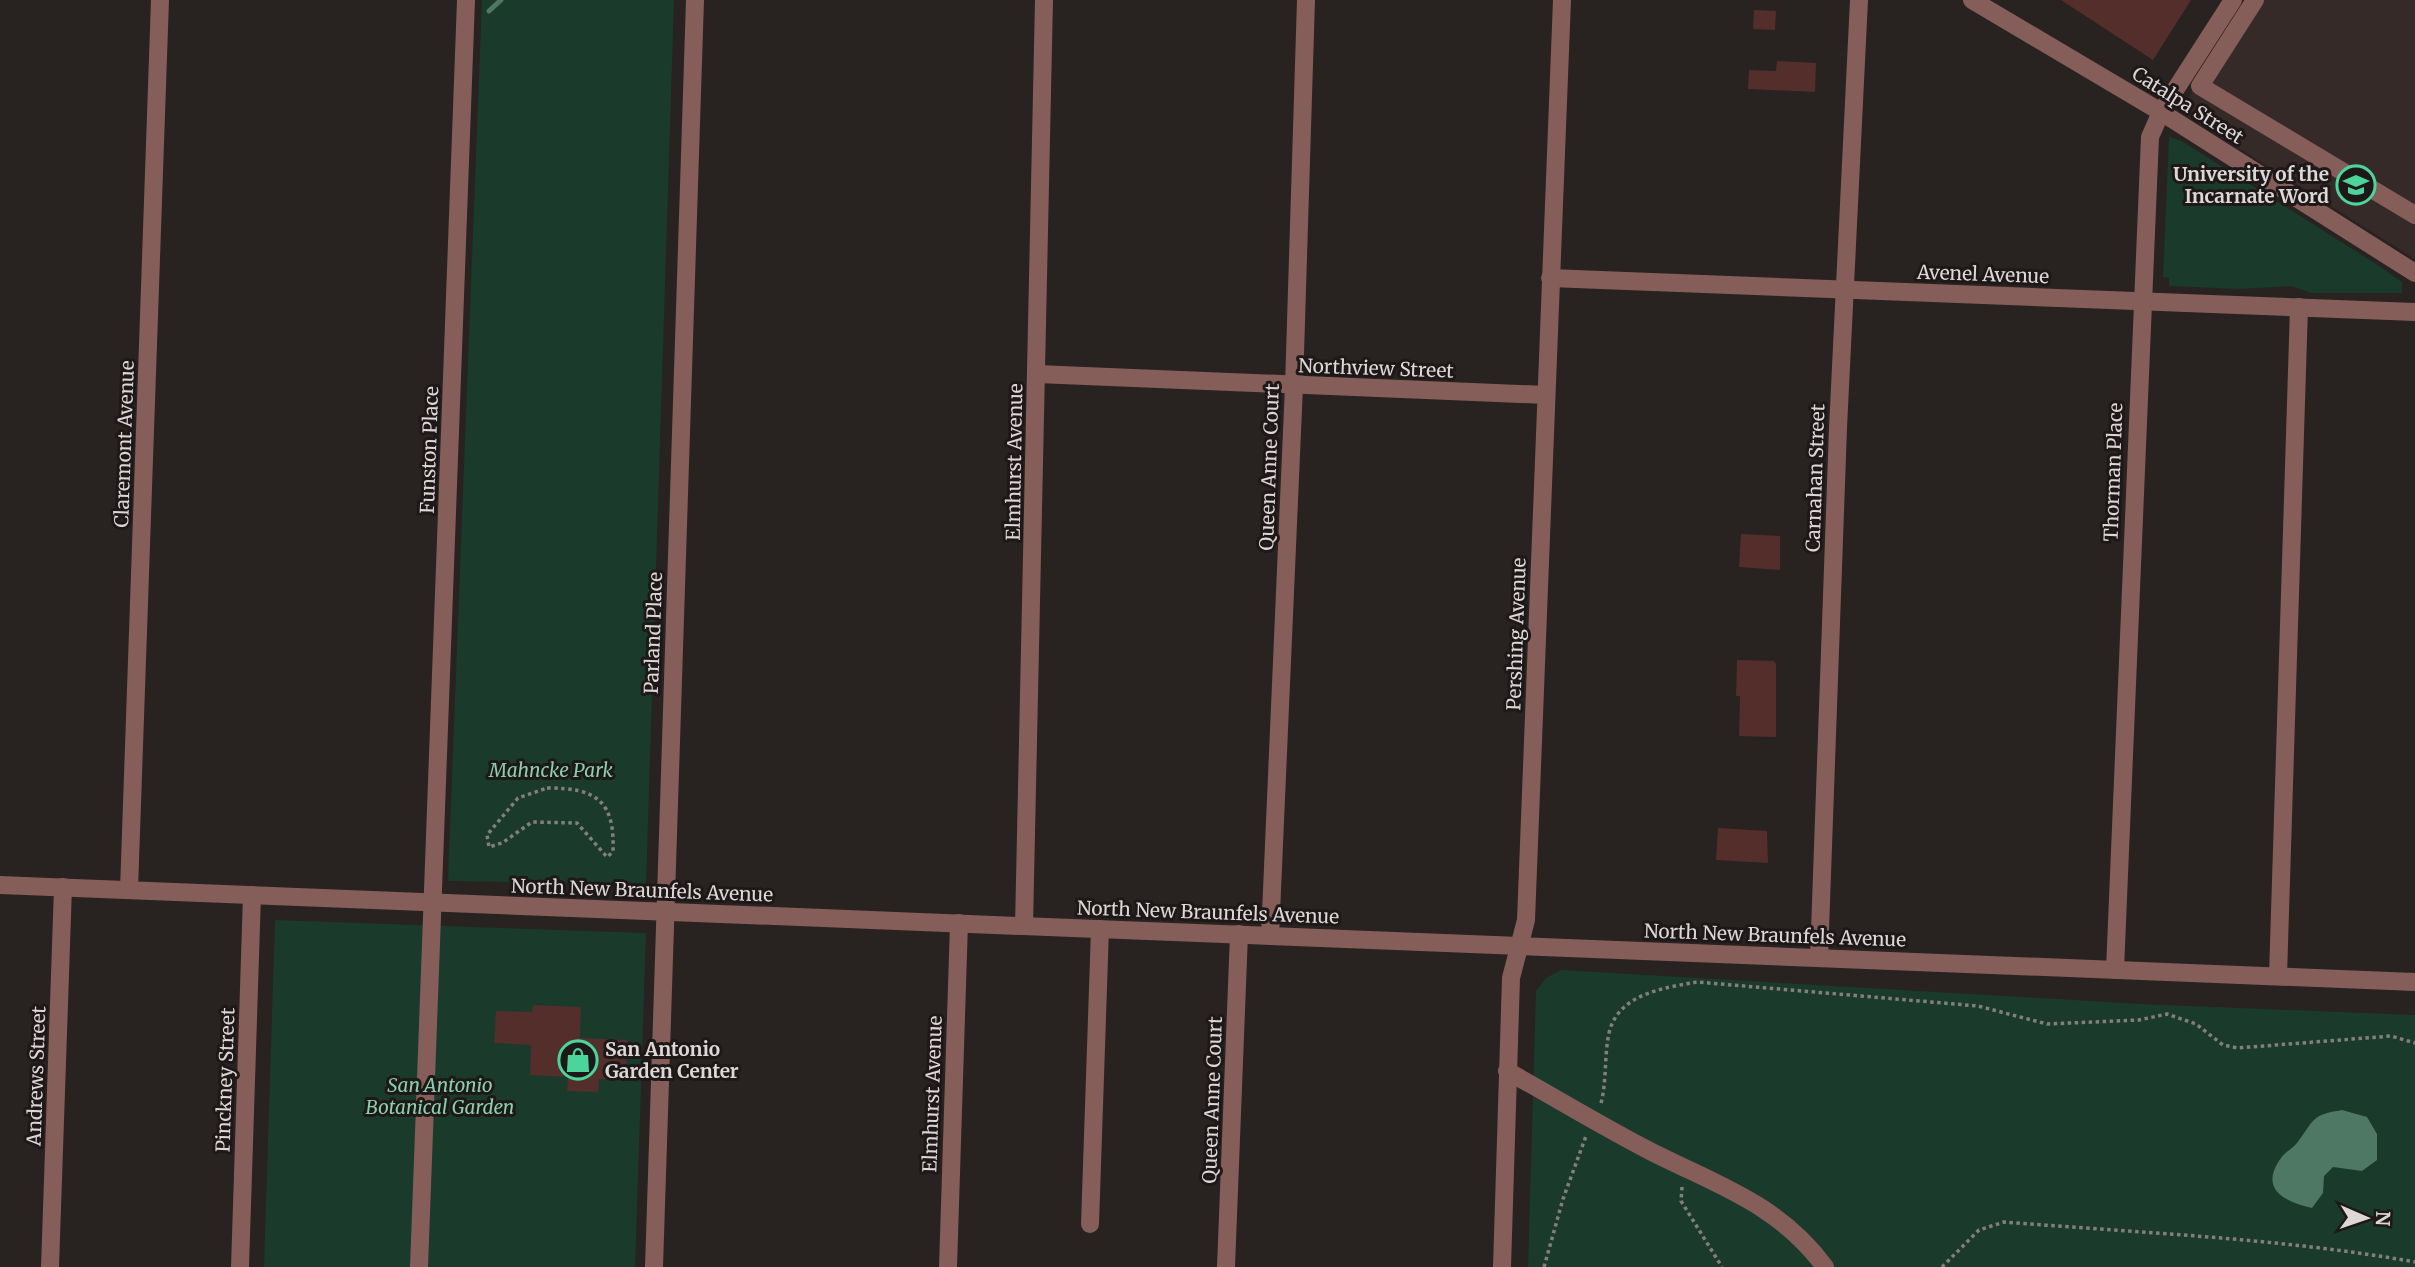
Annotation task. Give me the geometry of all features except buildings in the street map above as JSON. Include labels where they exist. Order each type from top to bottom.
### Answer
[{"type":"street","name":"Claremont Avenue","points":[[129,890],[160,0]]},
{"type":"street","name":"Funston Place","points":[[419,1267],[466,0]]},
{"type":"street","name":"Parland Place","points":[[654,1267],[695,0]]},
{"type":"street","name":"Elmhurst Avenue","points":[[1024,926],[1044,0]]},
{"type":"street","name":"Queen Anne Court","points":[[1270,936],[1294,386],[1306,0]]},
{"type":"street","name":"Pershing Avenue","points":[[1502,1267],[1511,978],[1526,920],[1562,0]]},
{"type":"street","name":"Carnahan Street","points":[[1819,958],[1838,428],[1859,0]]},
{"type":"street","name":"Catalpa Street","points":[[1972,0],[2161,112],[2415,273]]},
{"type":"street","name":"Thorman Place","points":[[2115,970],[2140,301],[2150,137],[2161,112],[2233,0]]},
{"type":"street","points":[[2200,86],[2254,1]]},
{"type":"street","points":[[2209,38],[2224,49]]},
{"type":"street","points":[[2184,77],[2415,215]]},
{"type":"street","name":"Avenel Avenue","points":[[1550,278],[2415,312]]},
{"type":"street","points":[[2278,976],[2299,307]]},
{"type":"street","name":"Northview Street","points":[[1037,374],[1546,395]]},
{"type":"street","name":"North New Braunfels Avenue","points":[[0,885],[2415,982]]},
{"type":"street","name":"Andrews Street","points":[[50,1267],[63,887]]},
{"type":"street","name":"Pinckney Street","points":[[240,1267],[252,895]]},
{"type":"street","name":"Elmhurst Avenue","points":[[948,1267],[959,923]]},
{"type":"street","points":[[1090,1224],[1100,929]]},
{"type":"street","name":"Queen Anne Court","points":[[1226,1267],[1239,934]]},
{"type":"street","points":[[1507,1071],[1684,1168],[1773,1212],[1806,1241],[1825,1267]]},
{"type":"path","points":[[574,788],[607,807],[614,825],[613,852],[607,857],[577,823],[532,822],[502,843],[489,847],[486,835],[518,799],[530,792],[574,788]]},
{"type":"path","points":[[1544,1267],[1563,1199],[1592,1119],[1601,1102],[1607,1072],[1609,1034],[1617,1012],[1636,998],[1663,988],[1697,982],[1978,1006],[2047,1024],[2139,1020],[2167,1014],[2196,1024],[2223,1045],[2238,1048],[2391,1036],[2415,1042]]},
{"type":"path","points":[[1684,1168],[1681,1201],[1721,1267]]},
{"type":"path","points":[[1942,1267],[1979,1230],[2004,1222],[2358,1251],[2415,1262]]},
{"type":"shaded area","name":"University of the Incarnate Word","points":[[2250,0],[2415,0],[2415,259],[2180,111]]},
{"type":"shaded area","points":[[2342,1110],[2367,1117],[2377,1134],[2377,1160],[2362,1171],[2333,1167],[2324,1176],[2323,1193],[2312,1208],[2285,1198],[2278,1193],[2272,1178],[2281,1158],[2297,1143],[2315,1119]]},
{"type":"green space","name":"Mahncke Park","points":[[482,0],[674,0],[646,884],[448,881]]},
{"type":"green space","points":[[2169,137],[2180,140],[2376,264],[2402,282],[2402,293],[2312,293],[2291,286],[2239,289],[2169,286],[2169,278],[2163,277]]},
{"type":"green space","name":"San Antonio Botanical Garden","points":[[275,920],[646,933],[635,1267],[264,1267]]},
{"type":"green space","points":[[1561,970],[2141,1004],[2415,1015],[2415,1267],[1528,1267],[1536,991],[1546,978]]},
{"type":"waterway","points":[[489,11],[501,0]]},
{"type":"place","name":"University of the Incarnate Word","points":[[2356,185]]},
{"type":"place","name":"San Antonio Garden Center","points":[[578,1060]]}]
